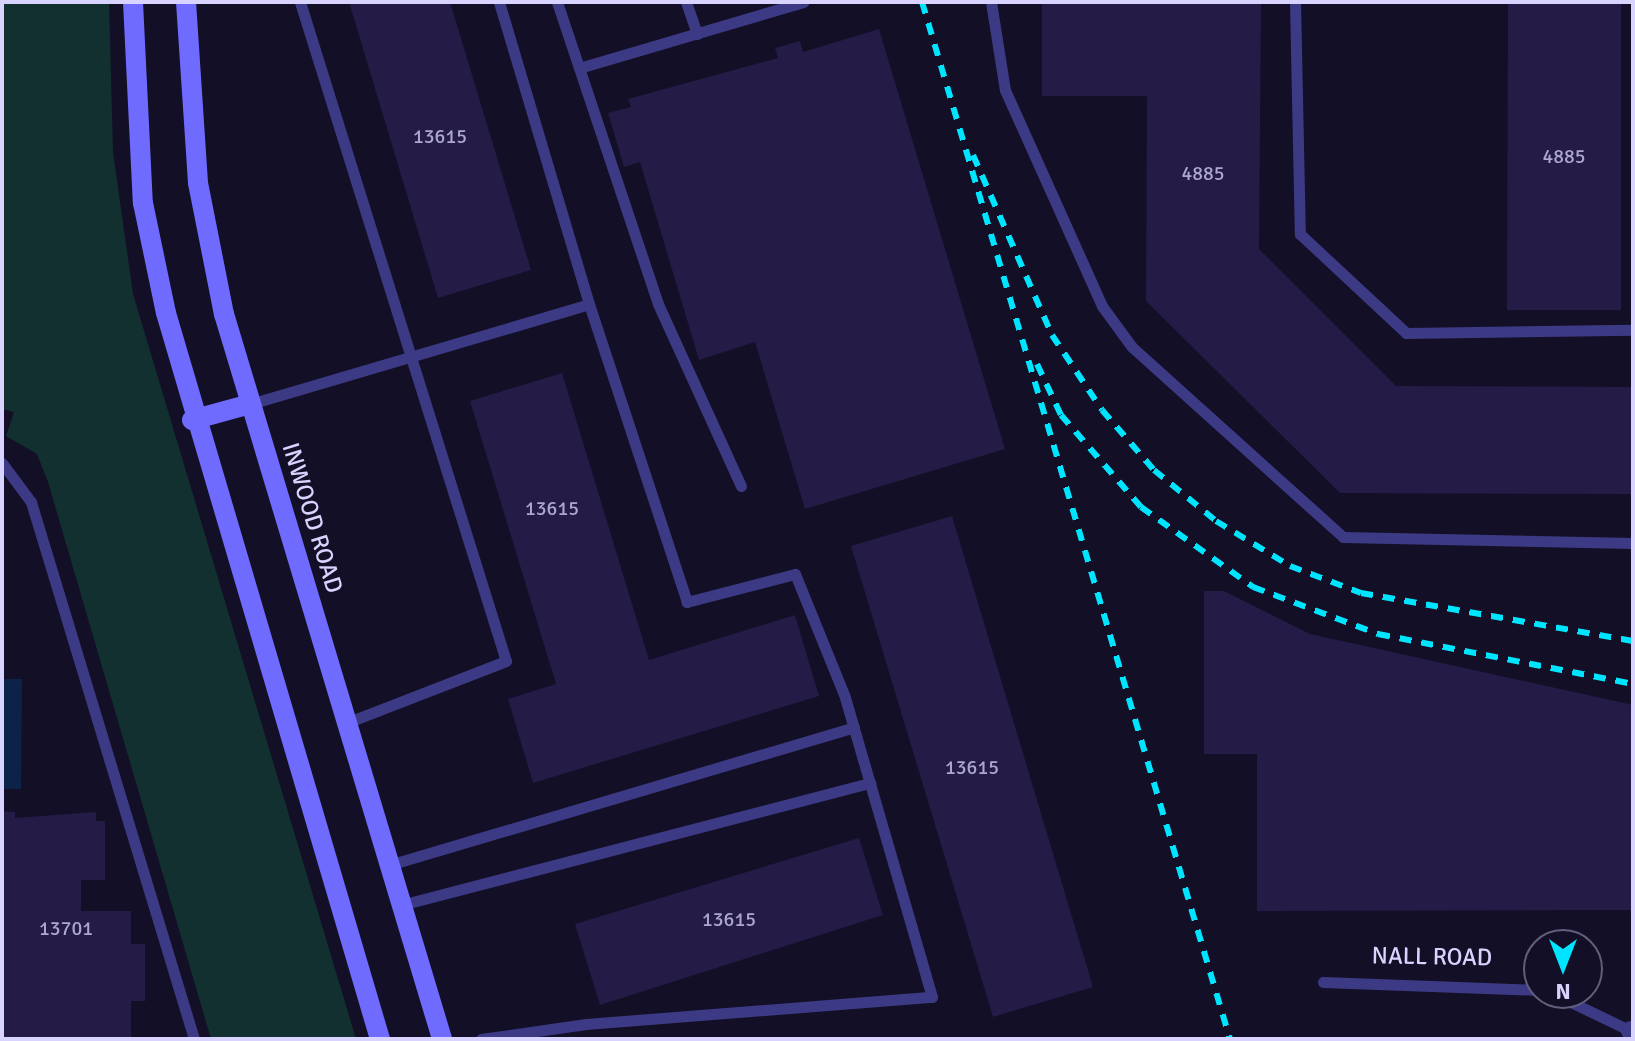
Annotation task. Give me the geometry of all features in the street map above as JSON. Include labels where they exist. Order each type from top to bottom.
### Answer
[{"type":"main road","points":[[133,2],[143,203],[192,420],[380,1039]]},
{"type":"main road","name":"INWOOD ROAD","points":[[186,2],[198,183],[250,404],[442,1039]]},
{"type":"main road","points":[[192,420],[250,404]]},
{"type":"lane","points":[[300,2],[414,355],[506,661],[346,723]]},
{"type":"lane","points":[[481,1039],[932,997],[854,727],[795,574],[687,602],[589,304],[499,2]]},
{"type":"lane","points":[[557,2],[658,304],[741,486]]},
{"type":"lane","points":[[686,2],[697,34]]},
{"type":"lane","points":[[579,68],[803,2]]},
{"type":"lane","points":[[991,2],[1005,90],[1102,306],[1132,347],[1343,537],[1633,543]]},
{"type":"lane","points":[[1295,2],[1300,234],[1406,333],[1633,330]]},
{"type":"lane","points":[[250,404],[589,304]]},
{"type":"lane","points":[[2,463],[31,502],[194,1039]]},
{"type":"lane","points":[[389,865],[854,727]]},
{"type":"lane","points":[[401,905],[870,783]]},
{"type":"lane","name":"NALL ROAD","points":[[1323,982],[1523,989]]},
{"type":"lane","points":[[1585,1009],[1632,1032]]},
{"type":"green space","points":[[2,2],[109,2],[113,152],[133,294],[356,1039],[211,1039],[48,482],[37,454],[6,436],[14,412],[2,409]]},
{"type":"water","points":[[2,679],[22,679],[21,789],[2,789]]},
{"type":"building","points":[[349,2],[450,2],[531,270],[438,298]]},
{"type":"building","points":[[1042,2],[1261,2],[1259,249],[1396,386],[1633,387],[1633,494],[1340,493],[1146,301],[1147,96],[1042,96]]},
{"type":"building","points":[[1508,2],[1621,2],[1621,310],[1507,310]]},
{"type":"building","points":[[879,29],[1005,449],[805,509],[755,342],[699,360],[640,162],[624,167],[608,113],[631,107],[628,99],[778,58],[775,48],[800,41],[803,52]]},
{"type":"building","points":[[562,373],[649,660],[795,615],[819,696],[533,783],[508,699],[556,684],[470,401]]},
{"type":"building","points":[[952,516],[1093,987],[993,1017],[851,546]]},
{"type":"building","points":[[1204,591],[1224,591],[1310,634],[1633,705],[1633,910],[1257,911],[1257,754],[1204,754]]},
{"type":"building","points":[[2,811],[15,812],[15,818],[96,812],[96,821],[105,821],[105,880],[81,880],[81,911],[131,911],[131,944],[145,944],[145,1001],[131,1001],[131,1039],[2,1039]]},
{"type":"building","points":[[859,838],[883,915],[600,1005],[575,924]]},
{"type":"railway","points":[[922,2],[1230,1039]]},
{"type":"railway","points":[[973,155],[1052,335],[1102,410],[1154,470],[1216,521],[1290,566],[1361,593],[1633,641]]},
{"type":"railway","points":[[1037,364],[1061,415],[1141,507],[1253,587],[1378,634],[1633,684]]}]
